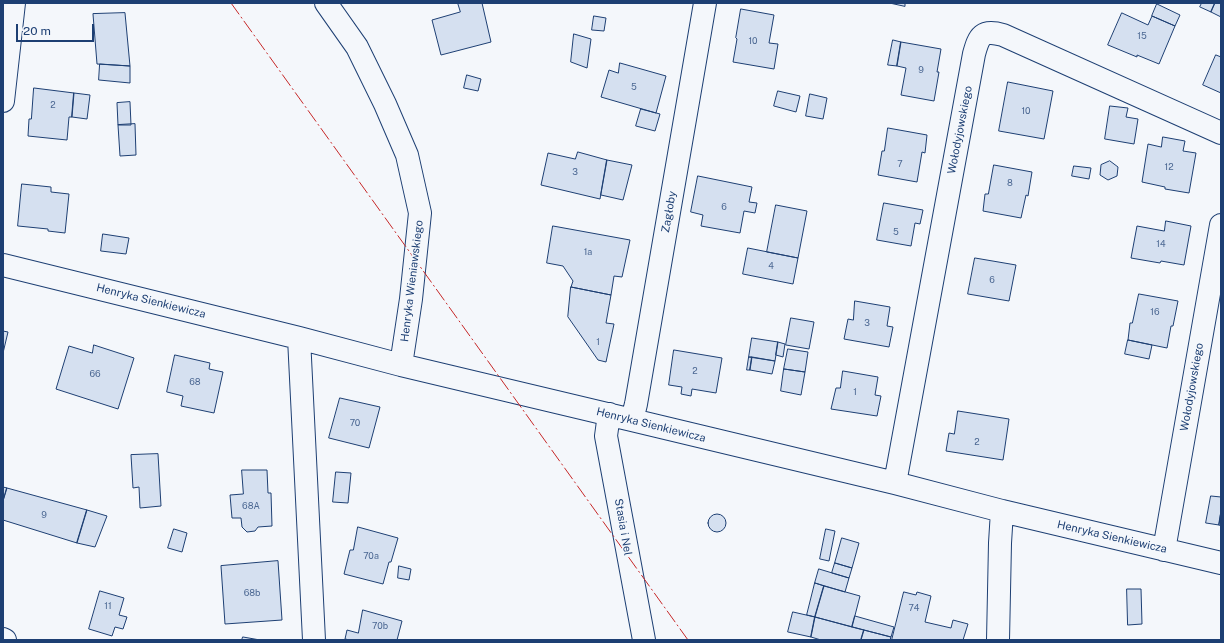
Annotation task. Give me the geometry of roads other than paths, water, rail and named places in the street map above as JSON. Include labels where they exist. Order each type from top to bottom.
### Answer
[{"type":"street","points":[[3,101],[14,3]]},
{"type":"street","name":"Zagłoby","points":[[632,420],[705,3]]},
{"type":"street","name":"Henryka Wieniawskiego","points":[[335,5],[385,104],[407,155],[420,214],[411,299],[401,366]]},
{"type":"street","name":"Wołodyjowskiego","points":[[894,483],[978,40],[984,34],[993,32],[1003,35],[1221,134]]},
{"type":"street","name":"Wołodyjowskiego","points":[[1164,550],[1221,225]]},
{"type":"street","name":"Henryka Sienkiewicza","points":[[3,265],[299,338],[401,366],[609,414],[894,483],[1002,511],[1221,563]]},
{"type":"street","points":[[299,338],[314,640]]},
{"type":"street","name":"Stasia i Nel","points":[[609,414],[606,436],[644,640]]},
{"type":"street","points":[[998,640],[1002,511]]}]
